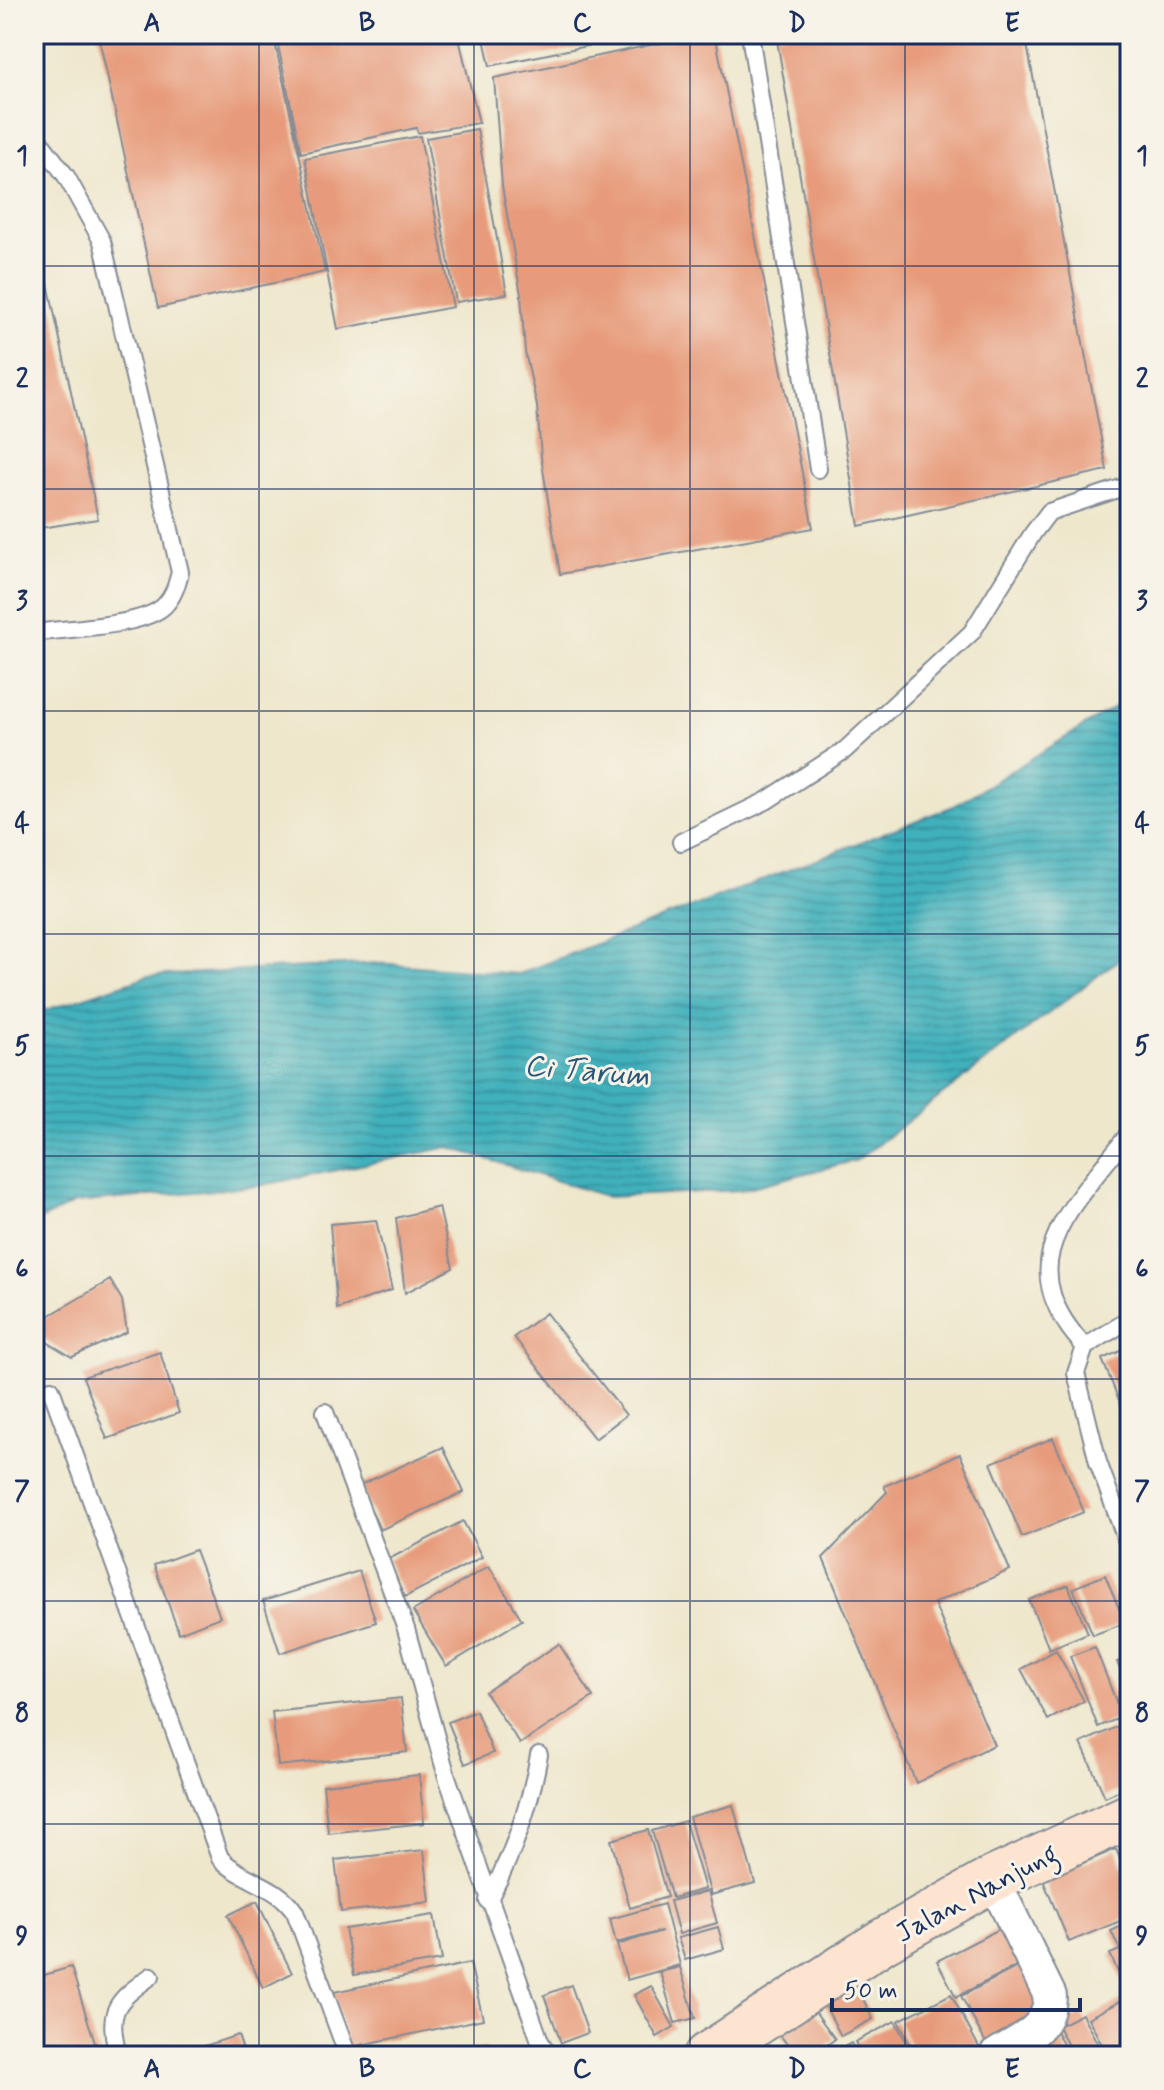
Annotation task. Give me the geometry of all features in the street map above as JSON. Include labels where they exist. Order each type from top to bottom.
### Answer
[{"type":"main road","name":"Jalan Nanjung","points":[[706,2056],[753,2022],[883,1941],[993,1879],[1130,1816]]},
{"type":"street","points":[[993,1879],[1050,1996],[1049,2010],[1033,2034],[995,2056]]},
{"type":"lane","points":[[750,34],[818,469]]},
{"type":"lane","points":[[34,134],[66,176],[102,241],[180,572],[175,591],[164,606],[147,617],[34,633]]},
{"type":"lane","points":[[681,842],[766,801],[845,750],[972,632],[1049,512],[1130,485]]},
{"type":"lane","points":[[1085,1347],[1069,1329],[1054,1303],[1046,1276],[1054,1234],[1130,1132]]},
{"type":"lane","points":[[1130,1319],[1085,1347],[1076,1373],[1098,1462],[1130,1550]]},
{"type":"lane","points":[[51,1389],[220,1858],[246,1879],[281,1893],[295,1912],[348,2056]]},
{"type":"lane","points":[[325,1412],[406,1629],[447,1777],[488,1901],[540,2041],[549,2056]]},
{"type":"lane","points":[[488,1901],[512,1857],[533,1794],[539,1755]]},
{"type":"lane","points":[[118,2056],[112,2031],[113,2012],[121,1999],[151,1976]]},
{"type":"water","name":"Ci Tarum","points":[[1130,698],[1130,951],[857,1160],[740,1190],[608,1197],[449,1147],[258,1186],[75,1203],[34,1223],[34,1014],[148,976],[378,963],[518,974],[954,806]]},
{"type":"building","points":[[98,34],[273,34],[325,272],[158,308]]},
{"type":"building","points":[[458,34],[479,123],[418,133],[416,128],[301,153],[276,36]]},
{"type":"building","points":[[483,34],[640,34],[640,35],[490,66]]},
{"type":"building","points":[[715,34],[813,528],[560,574],[541,457],[537,406],[525,352],[521,295],[502,186],[494,78]]},
{"type":"building","points":[[776,34],[1025,34],[1107,470],[859,526]]},
{"type":"building","points":[[477,129],[507,294],[456,302],[426,138]]},
{"type":"building","points":[[420,136],[453,307],[338,329],[305,158]]},
{"type":"building","points":[[34,217],[98,519],[34,529]]},
{"type":"building","points":[[439,1207],[453,1268],[405,1293],[396,1218]]},
{"type":"building","points":[[376,1220],[392,1290],[337,1309],[330,1224]]},
{"type":"building","points":[[110,1280],[122,1300],[127,1332],[72,1357],[47,1342],[35,1324]]},
{"type":"building","points":[[546,1313],[626,1415],[595,1439],[514,1337]]},
{"type":"building","points":[[1130,1347],[1130,1427],[1102,1359]]},
{"type":"building","points":[[160,1352],[179,1413],[107,1439],[83,1377]]},
{"type":"building","points":[[1053,1438],[1084,1512],[1022,1537],[991,1463]]},
{"type":"building","points":[[443,1447],[464,1492],[380,1530],[360,1485]]},
{"type":"building","points":[[960,1454],[1010,1570],[934,1603],[994,1745],[916,1783],[823,1558],[887,1492],[884,1486]]},
{"type":"building","points":[[463,1521],[482,1557],[405,1597],[387,1560]]},
{"type":"building","points":[[195,1550],[220,1617],[179,1633],[154,1565]]},
{"type":"building","points":[[489,1566],[522,1620],[446,1666],[413,1611]]},
{"type":"building","points":[[359,1571],[376,1622],[280,1653],[263,1601]]},
{"type":"building","points":[[1105,1575],[1125,1623],[1093,1635],[1073,1588]]},
{"type":"building","points":[[1068,1585],[1088,1633],[1049,1649],[1029,1600]]},
{"type":"building","points":[[559,1644],[593,1697],[520,1744],[485,1692]]},
{"type":"building","points":[[1095,1647],[1122,1717],[1098,1727],[1070,1656]]},
{"type":"building","points":[[1056,1650],[1084,1701],[1048,1720],[1021,1669]]},
{"type":"building","points":[[1130,1658],[1130,1695],[1117,1662]]},
{"type":"building","points":[[401,1698],[407,1752],[278,1766],[272,1712]]},
{"type":"building","points":[[476,1711],[493,1753],[465,1764],[448,1722]]},
{"type":"building","points":[[1121,1725],[1130,1746],[1130,1786],[1105,1797],[1081,1743]]},
{"type":"building","points":[[419,1775],[424,1823],[328,1833],[323,1785]]},
{"type":"building","points":[[733,1805],[755,1883],[711,1895],[689,1817]]},
{"type":"building","points":[[685,1821],[705,1889],[672,1898],[652,1831]]},
{"type":"building","points":[[648,1830],[667,1897],[630,1908],[611,1840]]},
{"type":"building","points":[[1116,1849],[1130,1883],[1130,1917],[1069,1942],[1043,1880]]},
{"type":"building","points":[[424,1850],[430,1902],[341,1912],[335,1860]]},
{"type":"building","points":[[708,1891],[717,1923],[679,1934],[670,1901]]},
{"type":"building","points":[[257,1901],[292,1973],[263,1988],[228,1915]]},
{"type":"building","points":[[664,1904],[680,1965],[627,1980],[617,1945],[662,1931],[616,1943],[610,1919]]},
{"type":"building","points":[[434,1915],[442,1960],[354,1975],[345,1929]]},
{"type":"building","points":[[1130,1922],[1130,1979],[1123,1983],[1110,1954],[1120,1950],[1111,1931]]},
{"type":"building","points":[[1005,1926],[1024,1962],[956,1997],[937,1961]]},
{"type":"building","points":[[718,1927],[724,1949],[685,1960],[678,1938]]},
{"type":"building","points":[[470,1963],[483,2019],[347,2048],[334,1992]]},
{"type":"building","points":[[1021,1965],[1046,2012],[986,2043],[961,1996]]},
{"type":"building","points":[[71,1967],[99,2056],[34,2056],[34,1978]]},
{"type":"building","points":[[680,1967],[695,2018],[675,2023],[660,1972]]},
{"type":"building","points":[[852,1977],[873,2019],[841,2036],[819,1994]]},
{"type":"building","points":[[571,1985],[588,2033],[561,2043],[544,1995]]},
{"type":"building","points":[[651,1986],[674,2027],[657,2037],[634,1995]]},
{"type":"building","points":[[951,1994],[982,2053],[916,2056],[898,2021]]},
{"type":"building","points":[[1128,1997],[1130,2051],[1108,2056],[1088,2018]]},
{"type":"building","points":[[814,2010],[835,2039],[813,2056],[796,2056],[780,2035]]},
{"type":"building","points":[[1082,2014],[1104,2056],[1073,2056],[1058,2026]]},
{"type":"building","points":[[895,2021],[910,2049],[897,2056],[862,2056],[855,2042]]},
{"type":"building","points":[[1055,2029],[1069,2056],[1013,2056]]},
{"type":"building","points":[[238,2035],[245,2056],[177,2056],[177,2055]]},
{"type":"building","points":[[851,2043],[858,2056],[832,2056],[831,2054]]},
{"type":"building","points":[[485,2048],[487,2056],[453,2056],[453,2055]]}]
